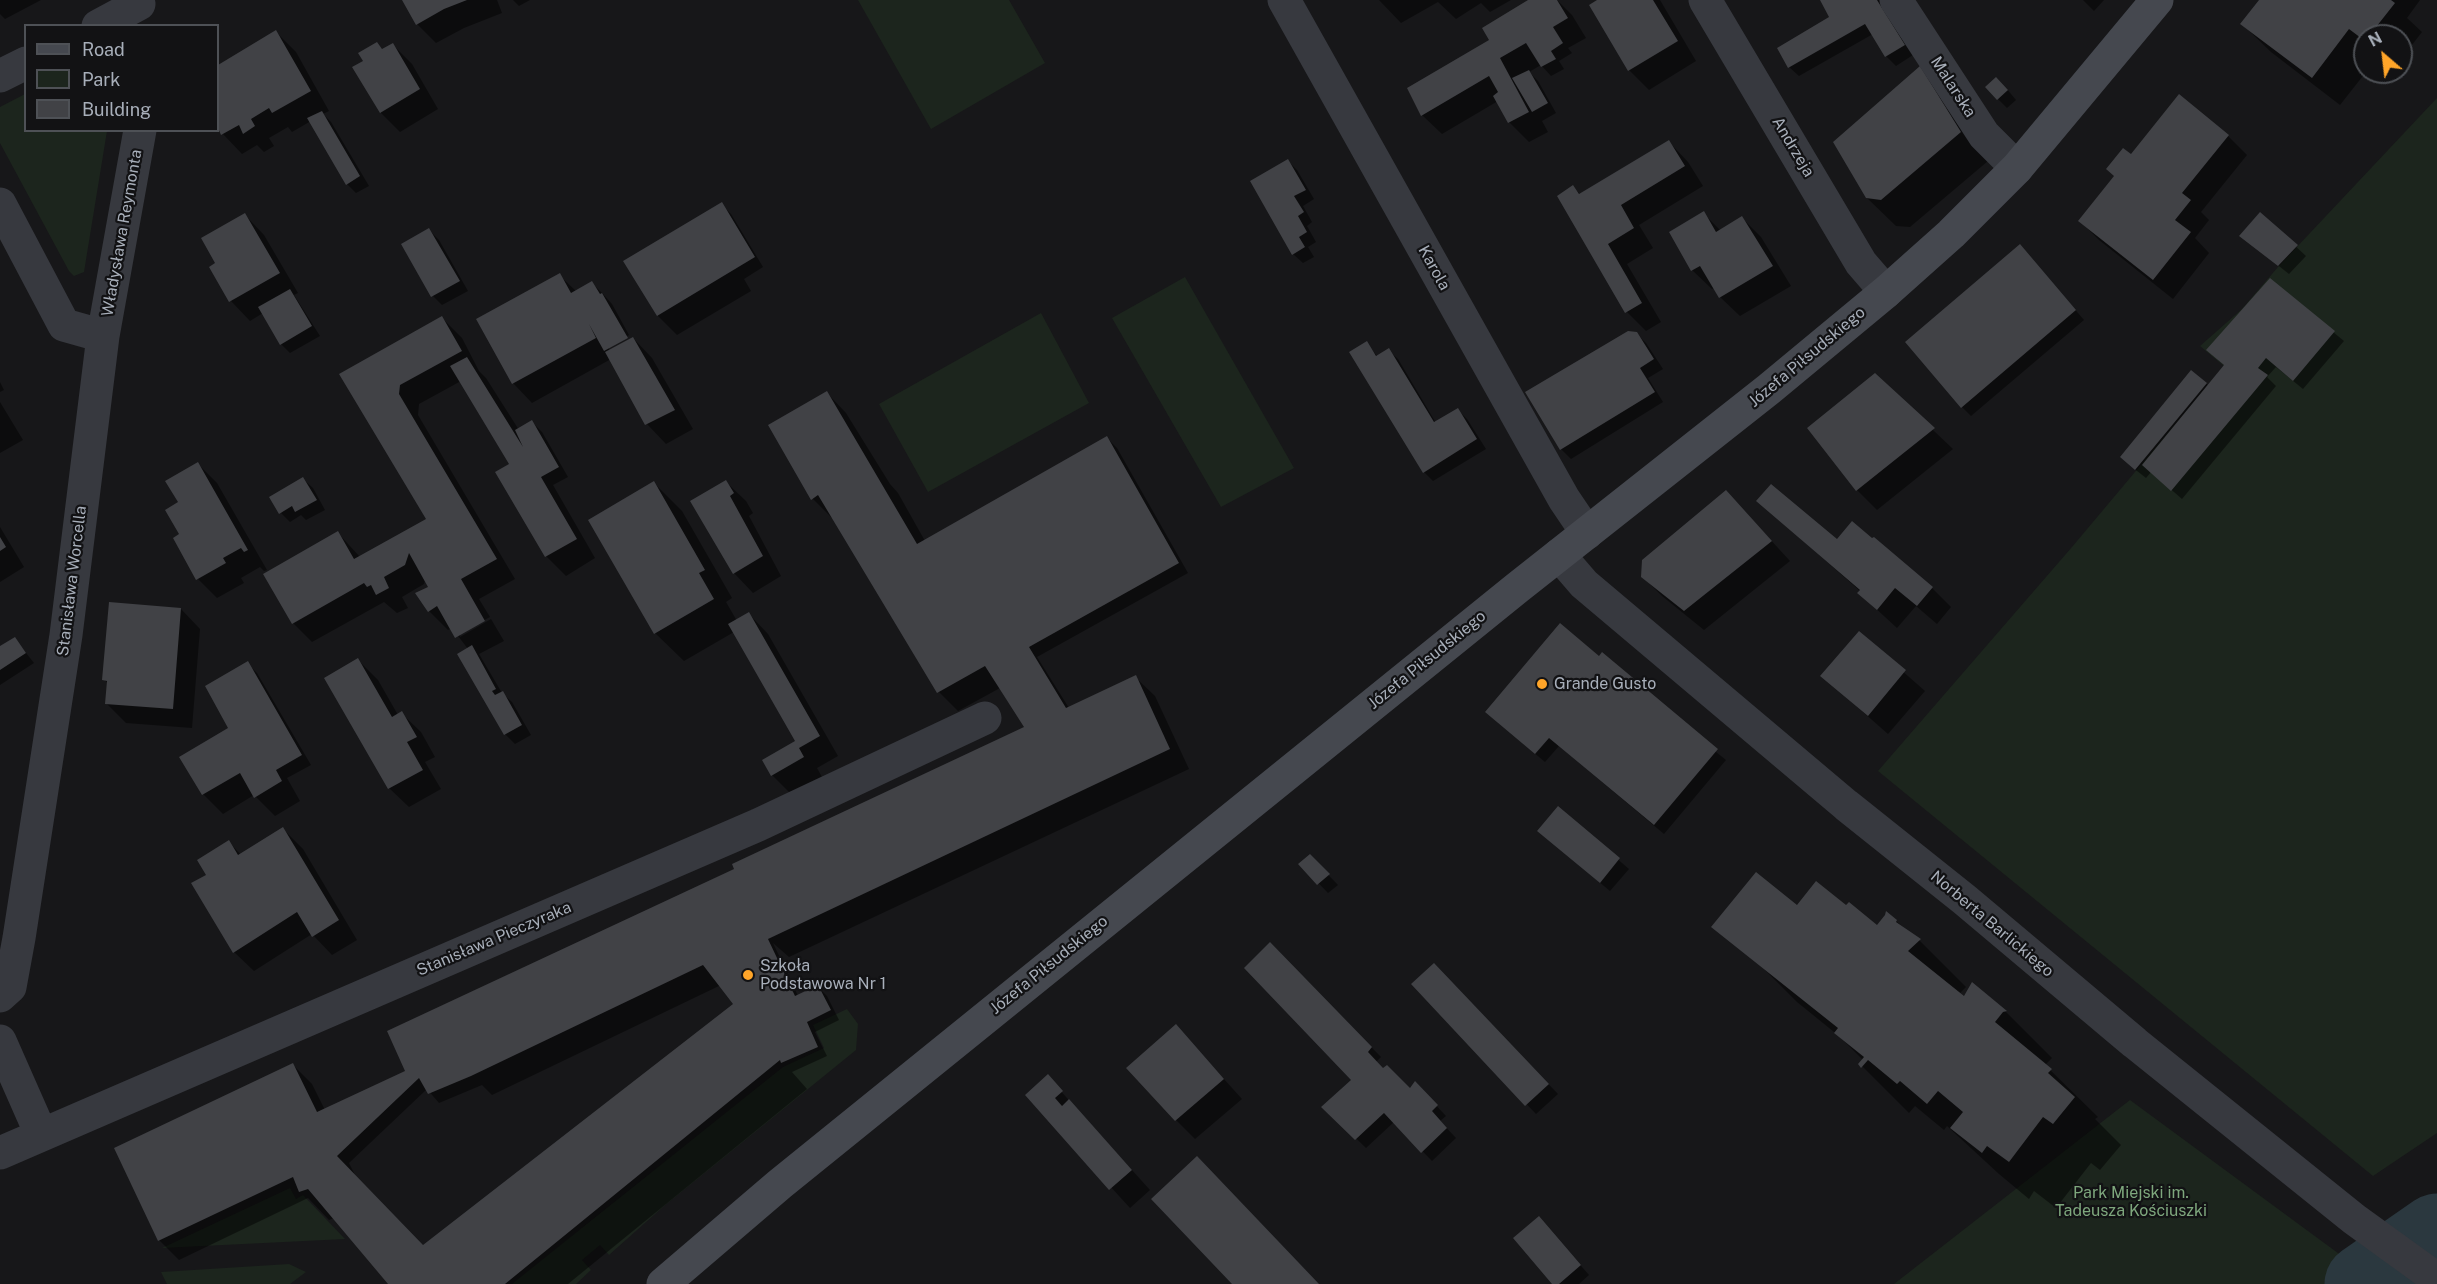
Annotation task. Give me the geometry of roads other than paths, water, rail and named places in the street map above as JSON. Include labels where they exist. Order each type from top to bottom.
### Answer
[{"type":"street","name":"Karola","points":[[1284,0],[1564,499],[1587,533]]},
{"type":"street","name":"Andrzeja","points":[[1705,0],[1861,263],[1886,292]]},
{"type":"street","name":"Malarska","points":[[1896,0],[1984,135],[2017,168]]},
{"type":"street","name":"Józefa Piłsudskiego","points":[[663,1284],[780,1184],[1559,555],[1769,389],[1886,292],[1952,234],[2017,168],[2157,0]]},
{"type":"street","points":[[104,24],[145,10]]},
{"type":"street","points":[[0,76],[24,64]]},
{"type":"street","name":"Władysława Reymonta","points":[[103,336],[140,132]]},
{"type":"street","points":[[0,204],[64,325],[103,336]]},
{"type":"street","name":"Stanisława Worcella","points":[[0,996],[10,987],[19,938],[66,635],[103,336]]},
{"type":"street","name":"Norberta Barlickiego","points":[[1559,555],[1584,584],[1846,805],[1965,900],[2153,1058],[2371,1231],[2437,1279]]},
{"type":"street","name":"Stanisława Pieczyraka","points":[[0,1154],[41,1134],[758,825],[985,718]]},
{"type":"street","points":[[0,1041],[41,1134]]},
{"type":"waterway","points":[[2365,1284],[2437,1234]]},
{"type":"place","name":"Grande Gusto","points":[[1542,684]]},
{"type":"place","name":"Szkoła Podstawowa Nr 1","points":[[748,975]]},
{"type":"park label","name":"Park Miejski im. Tadeusza Kościuszki","points":[[2131,1202]]}]
